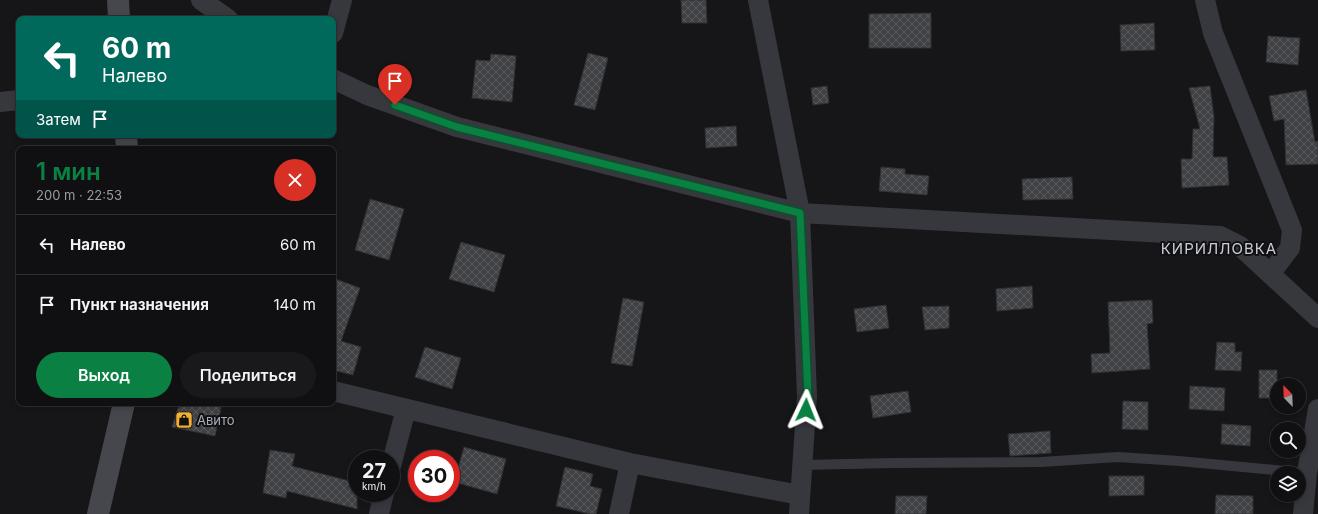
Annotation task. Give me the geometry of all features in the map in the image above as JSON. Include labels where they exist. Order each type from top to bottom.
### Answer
[{"type":"main road","points":[[118,0],[119,16]]},
{"type":"main road","points":[[98,514],[123,406]]},
{"type":"street","points":[[201,0],[224,16]]},
{"type":"street","points":[[336,22],[342,0]]},
{"type":"street","points":[[336,392],[799,505],[808,396],[800,213],[758,0]]},
{"type":"street","points":[[1205,0],[1213,33],[1292,230],[1290,248],[1270,274]]},
{"type":"street","points":[[336,80],[367,95],[457,127],[800,213],[1220,236],[1240,246],[1318,318]]},
{"type":"street","points":[[0,102],[16,100]]},
{"type":"street","points":[[395,450],[406,409]]},
{"type":"street","points":[[1303,514],[1307,473],[1318,409]]},
{"type":"street","points":[[619,514],[630,463]]},
{"type":"street","points":[[379,514],[382,502]]},
{"type":"lane","points":[[802,466],[893,462],[1041,462],[1118,457],[1307,473]]},
{"type":"building","points":[[681,0],[706,0],[707,23],[682,23]]},
{"type":"building","points":[[931,13],[931,48],[869,48],[869,14]]},
{"type":"building","points":[[1154,23],[1155,50],[1121,51],[1120,25]]},
{"type":"building","points":[[1268,36],[1300,38],[1298,65],[1266,62]]},
{"type":"building","points":[[588,53],[608,58],[595,110],[574,105]]},
{"type":"building","points":[[491,54],[516,56],[512,102],[472,98],[476,60],[490,61]]},
{"type":"building","points":[[827,86],[829,103],[813,105],[811,88]]},
{"type":"building","points":[[1210,86],[1214,117],[1213,157],[1227,157],[1229,185],[1182,188],[1181,159],[1192,159],[1193,129],[1200,129],[1189,88]]},
{"type":"building","points":[[1306,90],[1315,142],[1318,141],[1318,164],[1286,165],[1284,119],[1274,121],[1269,96]]},
{"type":"building","points":[[736,126],[737,146],[706,148],[705,128]]},
{"type":"building","points":[[881,167],[905,169],[905,174],[929,176],[927,195],[879,191]]},
{"type":"building","points":[[1072,177],[1073,199],[1023,200],[1022,179]]},
{"type":"building","points":[[370,199],[404,209],[389,260],[355,250]]},
{"type":"building","points":[[461,242],[505,255],[494,292],[449,279]]},
{"type":"building","points":[[336,279],[360,288],[341,341],[361,347],[353,375],[336,371]]},
{"type":"building","points":[[1032,286],[1033,308],[997,311],[996,289]]},
{"type":"building","points":[[623,298],[644,302],[632,366],[611,363]]},
{"type":"building","points":[[1152,300],[1153,323],[1147,324],[1150,369],[1092,373],[1091,354],[1110,353],[1108,302]]},
{"type":"building","points":[[886,305],[889,328],[857,332],[854,309]]},
{"type":"building","points":[[949,306],[949,328],[925,330],[922,307]]},
{"type":"building","points":[[1217,342],[1235,343],[1235,352],[1242,352],[1241,371],[1215,370]]},
{"type":"building","points":[[425,347],[461,358],[452,389],[415,377]]},
{"type":"building","points":[[1259,370],[1277,370],[1277,378],[1270,378],[1270,398],[1259,398]]},
{"type":"building","points":[[1190,386],[1225,388],[1224,411],[1189,409]]},
{"type":"building","points":[[908,391],[911,412],[873,418],[870,396]]},
{"type":"building","points":[[1123,401],[1148,402],[1148,430],[1122,429]]},
{"type":"building","points":[[181,406],[221,406],[215,436],[172,427],[178,408]]},
{"type":"building","points":[[1222,424],[1251,426],[1250,446],[1221,444]]},
{"type":"building","points":[[1050,431],[1051,453],[1010,456],[1008,434]]},
{"type":"building","points":[[464,447],[506,459],[497,494],[460,484],[460,461]]},
{"type":"building","points":[[270,450],[295,454],[292,466],[348,481],[348,502],[357,502],[357,509],[287,491],[286,498],[263,493]]},
{"type":"building","points":[[565,467],[593,474],[590,486],[602,489],[596,514],[556,506]]},
{"type":"building","points":[[1109,476],[1144,476],[1144,495],[1109,496]]},
{"type":"building","points":[[1216,495],[1253,496],[1253,514],[1215,514]]},
{"type":"building","points":[[896,496],[927,496],[926,514],[895,514]]},
{"type":"place","name":"Авито","points":[[184,420]]},
{"type":"district","name":"КИРИЛЛОВКА","points":[[1219,248]]},
{"type":"route","points":[[395,105],[457,127],[800,213],[808,396],[806,410]]}]
